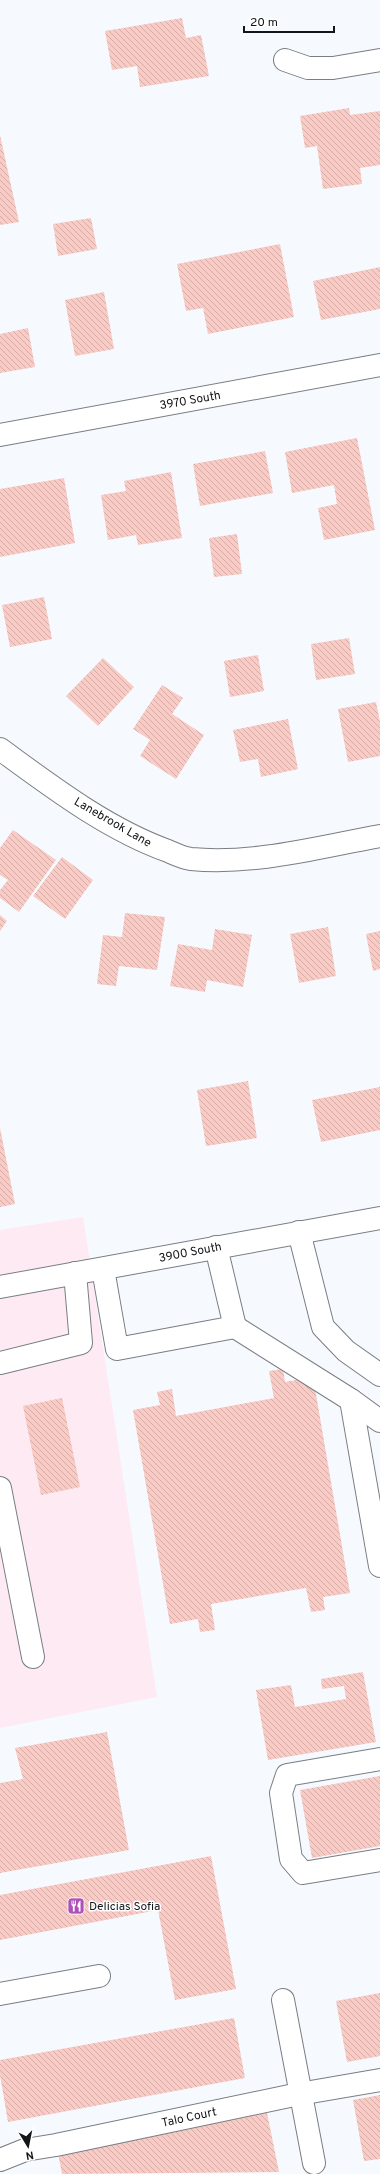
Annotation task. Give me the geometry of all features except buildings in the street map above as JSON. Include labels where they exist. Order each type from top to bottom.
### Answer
[{"type":"street","points":[[285,60],[308,68],[333,68],[380,60]]},
{"type":"street","name":"3970 South","points":[[0,435],[380,365]]},
{"type":"street","name":"Lanebrook Lane","points":[[0,749],[103,819],[144,842],[189,859],[233,860],[276,855],[380,836]]},
{"type":"street","name":"3900 South","points":[[0,1287],[380,1218]]},
{"type":"street","points":[[299,1232],[323,1327],[346,1350],[380,1376]]},
{"type":"street","points":[[216,1247],[234,1327]]},
{"type":"street","points":[[102,1269],[117,1349],[234,1327],[350,1400],[380,1421]]},
{"type":"street","points":[[0,1364],[81,1343],[75,1273]]},
{"type":"street","points":[[350,1400],[374,1506],[380,1566]]},
{"type":"street","points":[[0,1488],[33,1657]]},
{"type":"street","points":[[380,1759],[286,1776],[281,1793],[291,1859],[303,1873],[380,1860]]},
{"type":"street","points":[[0,1994],[99,1976]]},
{"type":"street","points":[[283,2000],[299,2094],[314,2163]]},
{"type":"street","name":"Talo Court","points":[[0,2160],[25,2150],[56,2145],[299,2094],[380,2080]]},
{"type":"shaded area","points":[[83,1217],[157,1697],[0,1728],[0,1230]]},
{"type":"place","name":"Delicias Sofia","points":[[76,1906]]}]
